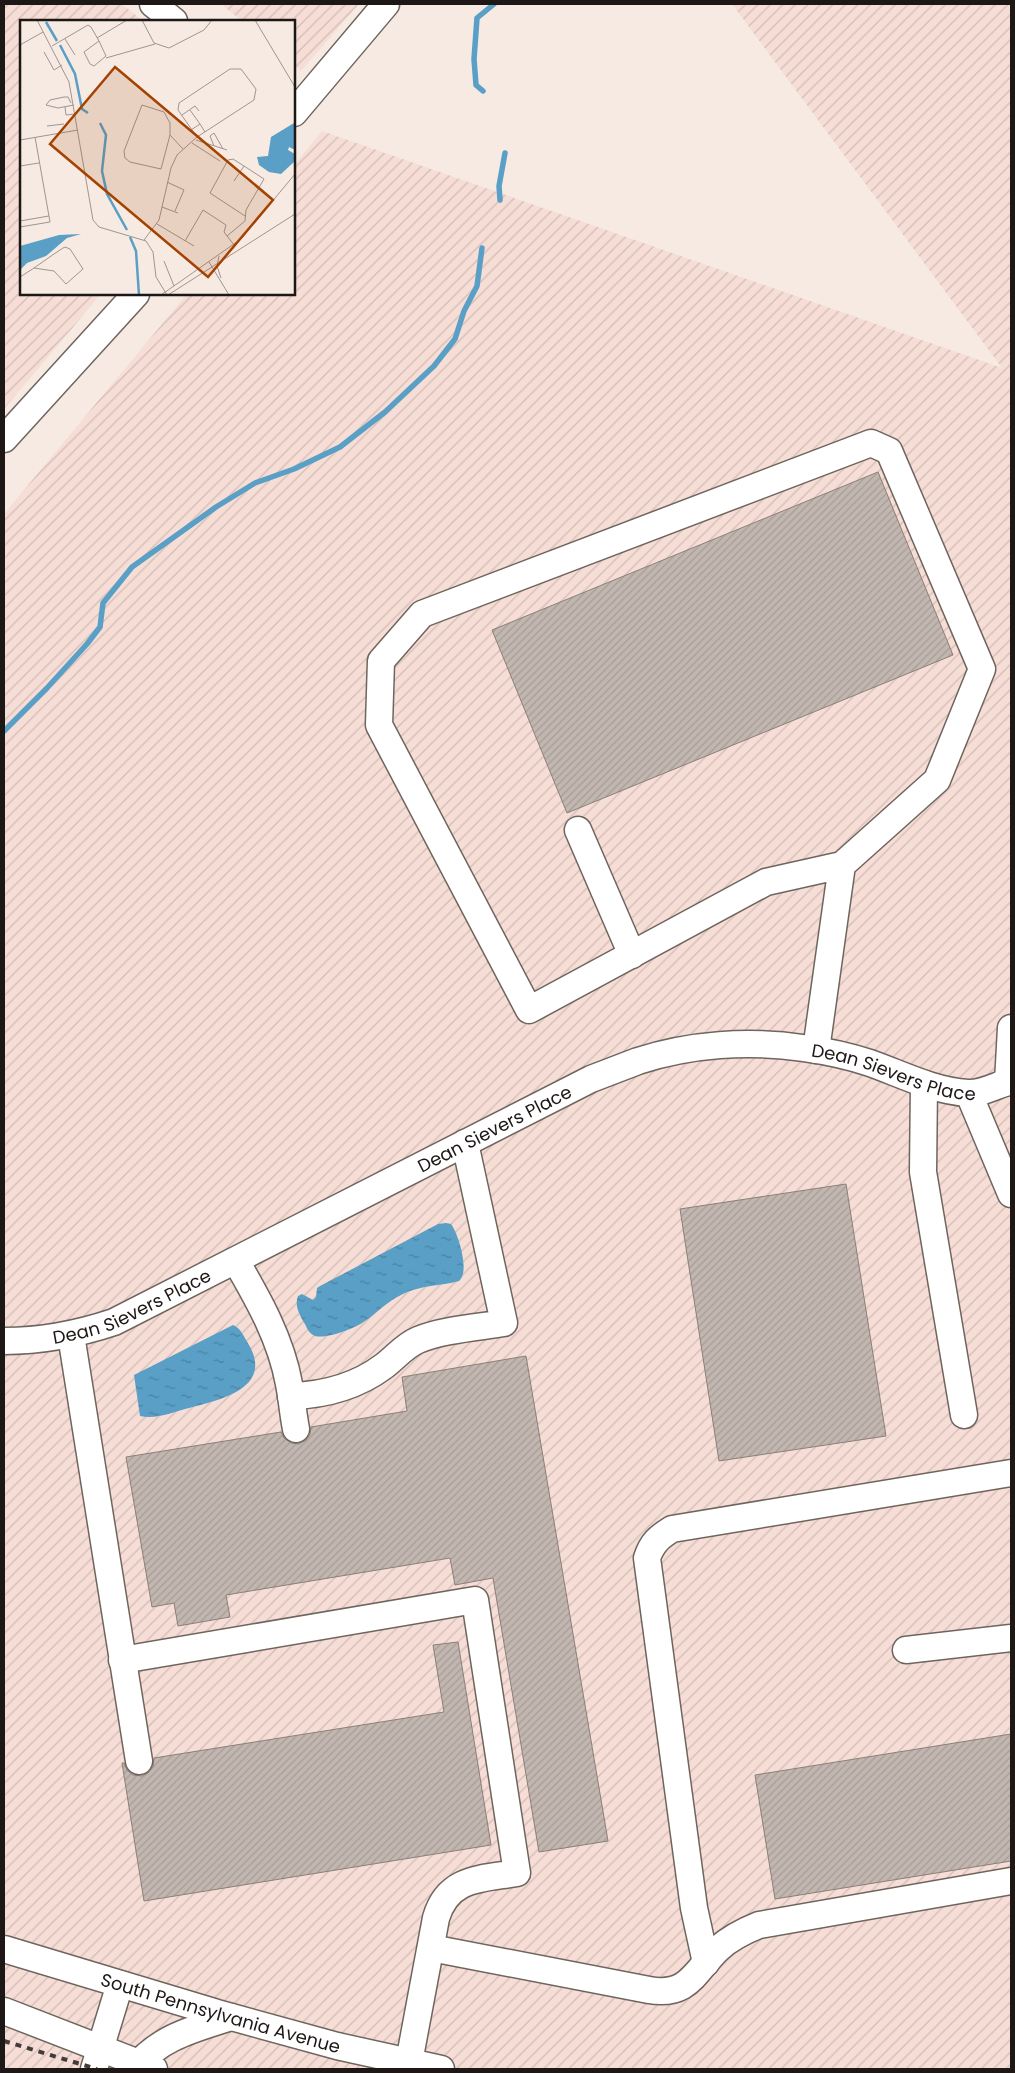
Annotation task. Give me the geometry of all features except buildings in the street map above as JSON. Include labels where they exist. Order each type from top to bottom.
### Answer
[{"type":"street","points":[[153,4],[173,20]]},
{"type":"street","points":[[295,112],[386,4]]},
{"type":"street","points":[[4,439],[135,295]]},
{"type":"street","points":[[870,443],[889,452],[982,669],[937,780],[842,865],[766,882],[529,1010],[379,725],[381,661],[422,614],[870,443]]},
{"type":"street","points":[[578,830],[632,955]]},
{"type":"street","points":[[816,1050],[842,865]]},
{"type":"street","points":[[1009,1083],[1011,1028]]},
{"type":"street","name":"Dean Sievers Place","points":[[4,1341],[30,1341],[71,1335],[114,1322],[592,1079],[638,1061],[695,1049],[736,1044],[770,1044],[816,1050],[868,1062],[924,1084],[969,1094],[1009,1083]]},
{"type":"street","points":[[924,1084],[923,1172],[964,1415]]},
{"type":"street","points":[[969,1094],[1011,1194]]},
{"type":"street","points":[[291,1396],[320,1394],[349,1386],[375,1373],[402,1350],[420,1339],[504,1323],[465,1143]]},
{"type":"street","points":[[236,1261],[269,1322],[283,1361],[296,1429]]},
{"type":"street","points":[[71,1335],[139,1761]]},
{"type":"street","points":[[706,1963],[694,1908],[648,1568],[647,1558],[650,1547],[658,1538],[672,1529],[1011,1473]]},
{"type":"street","points":[[122,1660],[475,1600],[517,1873],[470,1881],[454,1889],[446,1898],[438,1913],[409,2062]]},
{"type":"street","points":[[906,1650],[1011,1638]]},
{"type":"street","points":[[431,1948],[659,1992],[674,1990],[688,1983],[728,1940],[759,1925],[1011,1880]]},
{"type":"street","name":"South Pennsylvania Avenue","points":[[4,1948],[231,2017],[337,2046],[441,2069]]},
{"type":"street","points":[[97,2060],[120,1984]]},
{"type":"street","points":[[4,2011],[97,2060],[142,2067],[156,2048],[177,2035],[231,2017]]},
{"type":"shaded area","points":[[4,4],[122,4],[142,20],[20,20],[20,295],[100,295],[4,409]]},
{"type":"shaded area","points":[[221,4],[359,4],[301,71],[295,66],[295,20],[241,20]]},
{"type":"shaded area","points":[[732,4],[1011,4],[1011,2069],[4,2069],[4,514],[186,295],[295,295],[295,164],[322,131],[1002,368]]},
{"type":"water","points":[[438,1224],[451,1224],[460,1244],[464,1270],[459,1281],[424,1287],[403,1294],[362,1323],[339,1333],[320,1337],[315,1336],[309,1331],[298,1310],[298,1296],[302,1294],[313,1300],[316,1297],[317,1288],[320,1286]]},
{"type":"water","points":[[233,1325],[242,1333],[255,1360],[254,1372],[249,1382],[239,1390],[214,1401],[158,1416],[140,1416],[134,1375]]},
{"type":"waterway","points":[[483,91],[476,85],[474,59],[477,18],[494,4]]},
{"type":"waterway","points":[[500,200],[499,186],[505,153]]},
{"type":"waterway","points":[[4,731],[87,644],[100,627],[103,603],[132,567],[216,507],[255,483],[294,469],[340,447],[385,412],[434,366],[455,339],[464,311],[477,286],[482,248]]},
{"type":"railway","points":[[4,2041],[97,2069]]}]
